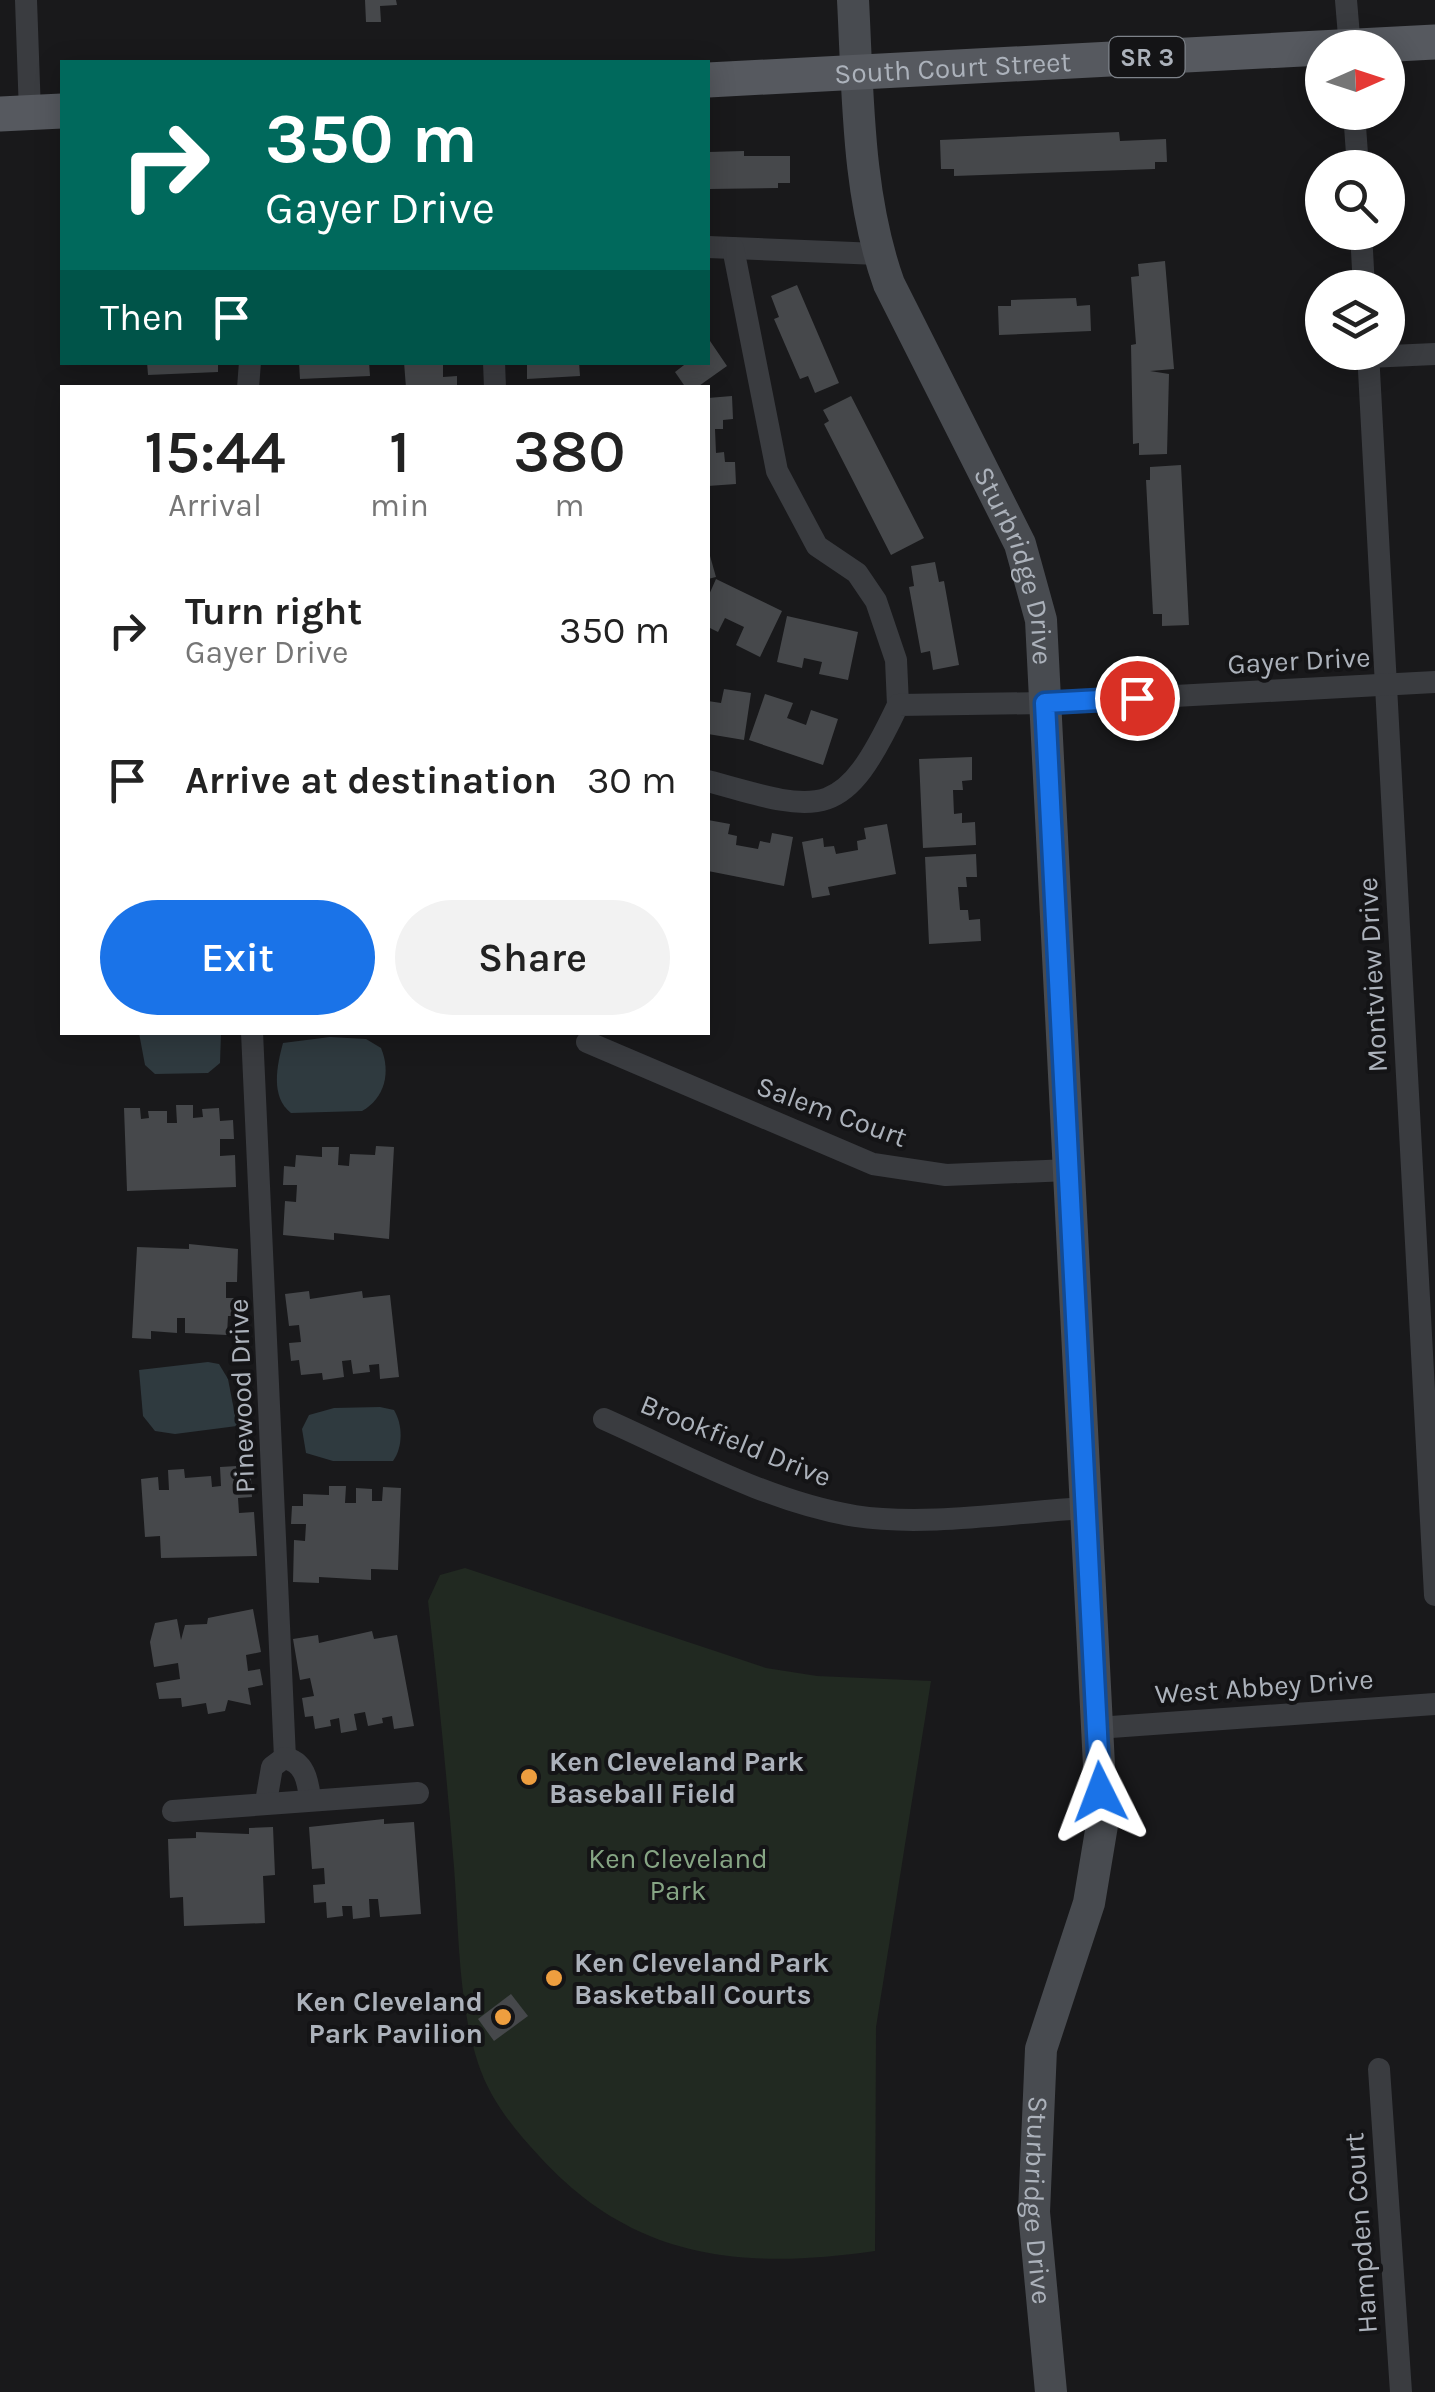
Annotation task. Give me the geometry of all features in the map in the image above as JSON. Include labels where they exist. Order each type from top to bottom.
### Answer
[{"type":"main road","name":"South Court Street","points":[[1405,43],[1435,42]]},
{"type":"main road","name":"South Court Street","points":[[710,80],[1305,48]]},
{"type":"street","points":[[26,0],[31,112]]},
{"type":"street","name":"Sturbridge Drive","points":[[853,0],[866,188],[878,254],[888,284],[1020,544],[1040,620],[1102,1825],[1098,1864],[1041,2049],[1034,2212],[1051,2392]]},
{"type":"street","points":[[1346,0],[1349,30]]},
{"type":"street","points":[[710,248],[878,254]]},
{"type":"street","points":[[710,782],[792,805],[833,797],[855,784],[898,705],[896,660],[876,601],[858,574],[817,546],[776,471],[733,248]]},
{"type":"street","points":[[1405,354],[1435,354]]},
{"type":"street","name":"Montview Drive","points":[[1369,370],[1429,1363],[1435,1594]]},
{"type":"street","name":"Gayer Drive","points":[[898,705],[1045,703],[1435,682]]},
{"type":"street","name":"Pinewood Drive","points":[[252,1035],[286,1758]]},
{"type":"street","name":"Salem Court","points":[[587,1042],[872,1164],[946,1175],[1069,1170]]},
{"type":"street","name":"Brookfield Drive","points":[[604,1419],[787,1497],[858,1516],[893,1519],[1086,1508]]},
{"type":"street","name":"West Abbey Drive","points":[[1097,1728],[1435,1704]]},
{"type":"street","name":"Pinewood Drive","points":[[286,1758],[302,1770],[310,1799]]},
{"type":"street","name":"Pinewood Drive","points":[[266,1802],[272,1767],[286,1758]]},
{"type":"street","points":[[173,1811],[418,1792]]},
{"type":"street","name":"Hampden Court","points":[[1379,2070],[1402,2392]]},
{"type":"green space","name":"Ken Cleveland Park","points":[[465,1568],[766,1668],[817,1676],[931,1681],[876,2027],[875,2251],[827,2257],[736,2257],[693,2250],[652,2237],[613,2218],[576,2191],[530,2146],[496,2102],[478,2063],[463,1991],[428,1601],[440,1575]]},
{"type":"shaded area","points":[[139,1035],[221,1035],[220,1063],[208,1073],[155,1074],[145,1065]]},
{"type":"shaded area","points":[[330,1037],[366,1039],[381,1048],[385,1075],[381,1092],[362,1111],[291,1113],[278,1090],[277,1071],[283,1043]]},
{"type":"shaded area","points":[[219,1364],[228,1379],[237,1426],[175,1434],[155,1431],[143,1416],[139,1370]]},
{"type":"shaded area","points":[[334,1408],[394,1410],[399,1422],[400,1443],[393,1461],[333,1461],[306,1453],[302,1429],[309,1415]]},
{"type":"building","points":[[365,0],[396,0],[397,5],[380,6],[381,22],[366,22]]},
{"type":"building","points":[[1119,132],[1120,141],[1166,139],[1167,162],[1155,162],[1155,169],[954,176],[954,169],[941,169],[940,140]]},
{"type":"building","points":[[710,152],[790,156],[790,183],[778,183],[778,188],[710,189]]},
{"type":"building","points":[[1165,261],[1174,369],[1150,371],[1169,374],[1167,454],[1139,455],[1139,443],[1133,444],[1131,345],[1136,344],[1131,277],[1139,276],[1138,264]]},
{"type":"building","points":[[797,285],[839,383],[815,393],[808,376],[800,379],[774,319],[779,317],[771,296]]},
{"type":"building","points":[[1076,298],[1077,306],[1090,305],[1091,331],[999,335],[998,306],[1011,306],[1011,300]]},
{"type":"building","points":[[710,341],[727,366],[700,385],[684,385],[675,372],[684,365],[710,365]]},
{"type":"building","points":[[147,365],[218,365],[218,372],[148,375]]},
{"type":"building","points":[[299,365],[369,365],[370,376],[300,379]]},
{"type":"building","points":[[404,365],[443,365],[443,377],[457,376],[457,385],[406,385]]},
{"type":"building","points":[[527,365],[579,365],[580,376],[527,379]]},
{"type":"building","points":[[732,396],[733,419],[723,420],[723,429],[715,429],[716,453],[724,452],[725,462],[735,462],[736,484],[710,486],[710,398]]},
{"type":"building","points":[[851,396],[924,538],[891,555],[824,424],[829,421],[823,410]]},
{"type":"building","points":[[1181,465],[1189,625],[1162,626],[1162,614],[1153,614],[1146,480],[1150,480],[1150,467]]},
{"type":"building","points":[[710,556],[716,577],[710,578]]},
{"type":"building","points":[[935,562],[939,582],[944,581],[959,665],[933,670],[930,651],[921,653],[909,587],[914,586],[911,566]]},
{"type":"building","points":[[716,579],[782,611],[760,657],[736,645],[744,627],[725,618],[718,632],[710,628],[710,592]]},
{"type":"building","points":[[787,616],[858,632],[848,680],[819,674],[822,662],[804,658],[802,668],[777,662]]},
{"type":"building","points":[[724,689],[751,693],[744,740],[710,734],[710,701],[721,703]]},
{"type":"building","points":[[765,694],[793,703],[787,718],[806,725],[811,710],[838,719],[823,765],[749,740]]},
{"type":"building","points":[[972,757],[972,780],[962,781],[963,790],[953,790],[954,814],[962,813],[962,823],[975,822],[976,845],[923,848],[919,759]]},
{"type":"building","points":[[710,820],[730,824],[728,834],[737,836],[736,845],[758,849],[760,841],[770,843],[772,833],[793,837],[784,886],[710,871]]},
{"type":"building","points":[[887,824],[896,874],[828,887],[830,895],[812,898],[802,842],[823,838],[824,847],[834,846],[836,854],[858,850],[857,841],[866,839],[864,828]]},
{"type":"building","points":[[976,854],[977,877],[966,877],[967,887],[958,887],[960,910],[968,910],[969,920],[980,919],[981,941],[929,944],[925,857]]},
{"type":"building","points":[[176,1105],[193,1105],[193,1118],[203,1117],[202,1109],[219,1108],[220,1121],[233,1120],[234,1139],[220,1139],[220,1156],[235,1155],[236,1187],[127,1191],[124,1108],[140,1108],[141,1119],[149,1118],[148,1111],[167,1111],[167,1123],[177,1123]]},
{"type":"building","points":[[376,1146],[394,1147],[389,1239],[334,1233],[334,1240],[283,1235],[285,1201],[296,1202],[297,1185],[283,1185],[284,1166],[295,1167],[296,1155],[322,1157],[322,1147],[339,1147],[338,1165],[349,1166],[350,1154],[375,1155]]},
{"type":"building","points":[[189,1244],[238,1249],[237,1282],[226,1282],[226,1298],[238,1298],[237,1316],[228,1316],[227,1335],[185,1333],[185,1318],[177,1318],[177,1333],[151,1331],[151,1339],[132,1338],[137,1247],[189,1249]]},
{"type":"building","points":[[309,1291],[310,1299],[362,1291],[363,1298],[390,1295],[399,1377],[380,1379],[379,1364],[369,1365],[370,1372],[353,1374],[351,1360],[342,1361],[344,1377],[323,1380],[322,1373],[301,1375],[299,1360],[291,1361],[289,1343],[301,1342],[299,1325],[289,1326],[285,1294]]},
{"type":"building","points":[[237,1466],[237,1479],[251,1478],[252,1497],[238,1498],[239,1513],[254,1512],[257,1556],[161,1558],[160,1536],[145,1537],[141,1479],[158,1477],[159,1490],[169,1490],[168,1470],[184,1469],[185,1478],[211,1476],[212,1487],[221,1486],[220,1467]]},
{"type":"building","points":[[329,1486],[346,1486],[345,1503],[356,1503],[356,1488],[372,1489],[372,1501],[382,1501],[383,1487],[401,1488],[398,1570],[371,1569],[371,1580],[319,1577],[319,1583],[293,1582],[294,1540],[305,1541],[306,1524],[291,1524],[292,1506],[303,1506],[303,1494],[329,1495]]},
{"type":"building","points":[[253,1609],[261,1652],[246,1655],[248,1671],[260,1669],[263,1685],[248,1688],[251,1705],[228,1700],[225,1711],[208,1714],[206,1703],[182,1707],[181,1698],[159,1699],[156,1683],[180,1679],[178,1663],[154,1667],[150,1642],[155,1623],[177,1619],[181,1640],[185,1625],[207,1624],[208,1618]]},
{"type":"building","points":[[372,1631],[374,1639],[397,1635],[414,1726],[394,1729],[392,1716],[368,1726],[365,1712],[354,1714],[357,1730],[341,1733],[339,1718],[330,1720],[331,1726],[315,1729],[313,1716],[305,1717],[302,1698],[314,1696],[310,1678],[300,1680],[293,1639],[318,1635],[319,1643]]},
{"type":"building","points":[[384,1819],[384,1824],[414,1822],[421,1914],[380,1917],[378,1899],[369,1899],[370,1917],[353,1919],[352,1906],[342,1906],[343,1916],[327,1918],[326,1902],[314,1903],[313,1885],[325,1884],[324,1868],[312,1869],[309,1827]]},
{"type":"building","points":[[273,1827],[275,1875],[263,1876],[265,1923],[184,1926],[183,1897],[170,1898],[168,1839],[196,1838],[196,1832],[249,1834],[249,1828]]},
{"type":"building","name":"Ken Cleveland Park Pavilion","points":[[511,1994],[528,2016],[494,2041],[478,2019]]},
{"type":"place","name":"Ken Cleveland Park Baseball Field","points":[[529,1777]]},
{"type":"place","name":"Ken Cleveland Park Basketball Courts","points":[[554,1978]]},
{"type":"place","name":"Ken Cleveland Park Pavilion","points":[[503,2017]]},
{"type":"route","points":[[1100,1792],[1045,703],[1137,698]]}]
